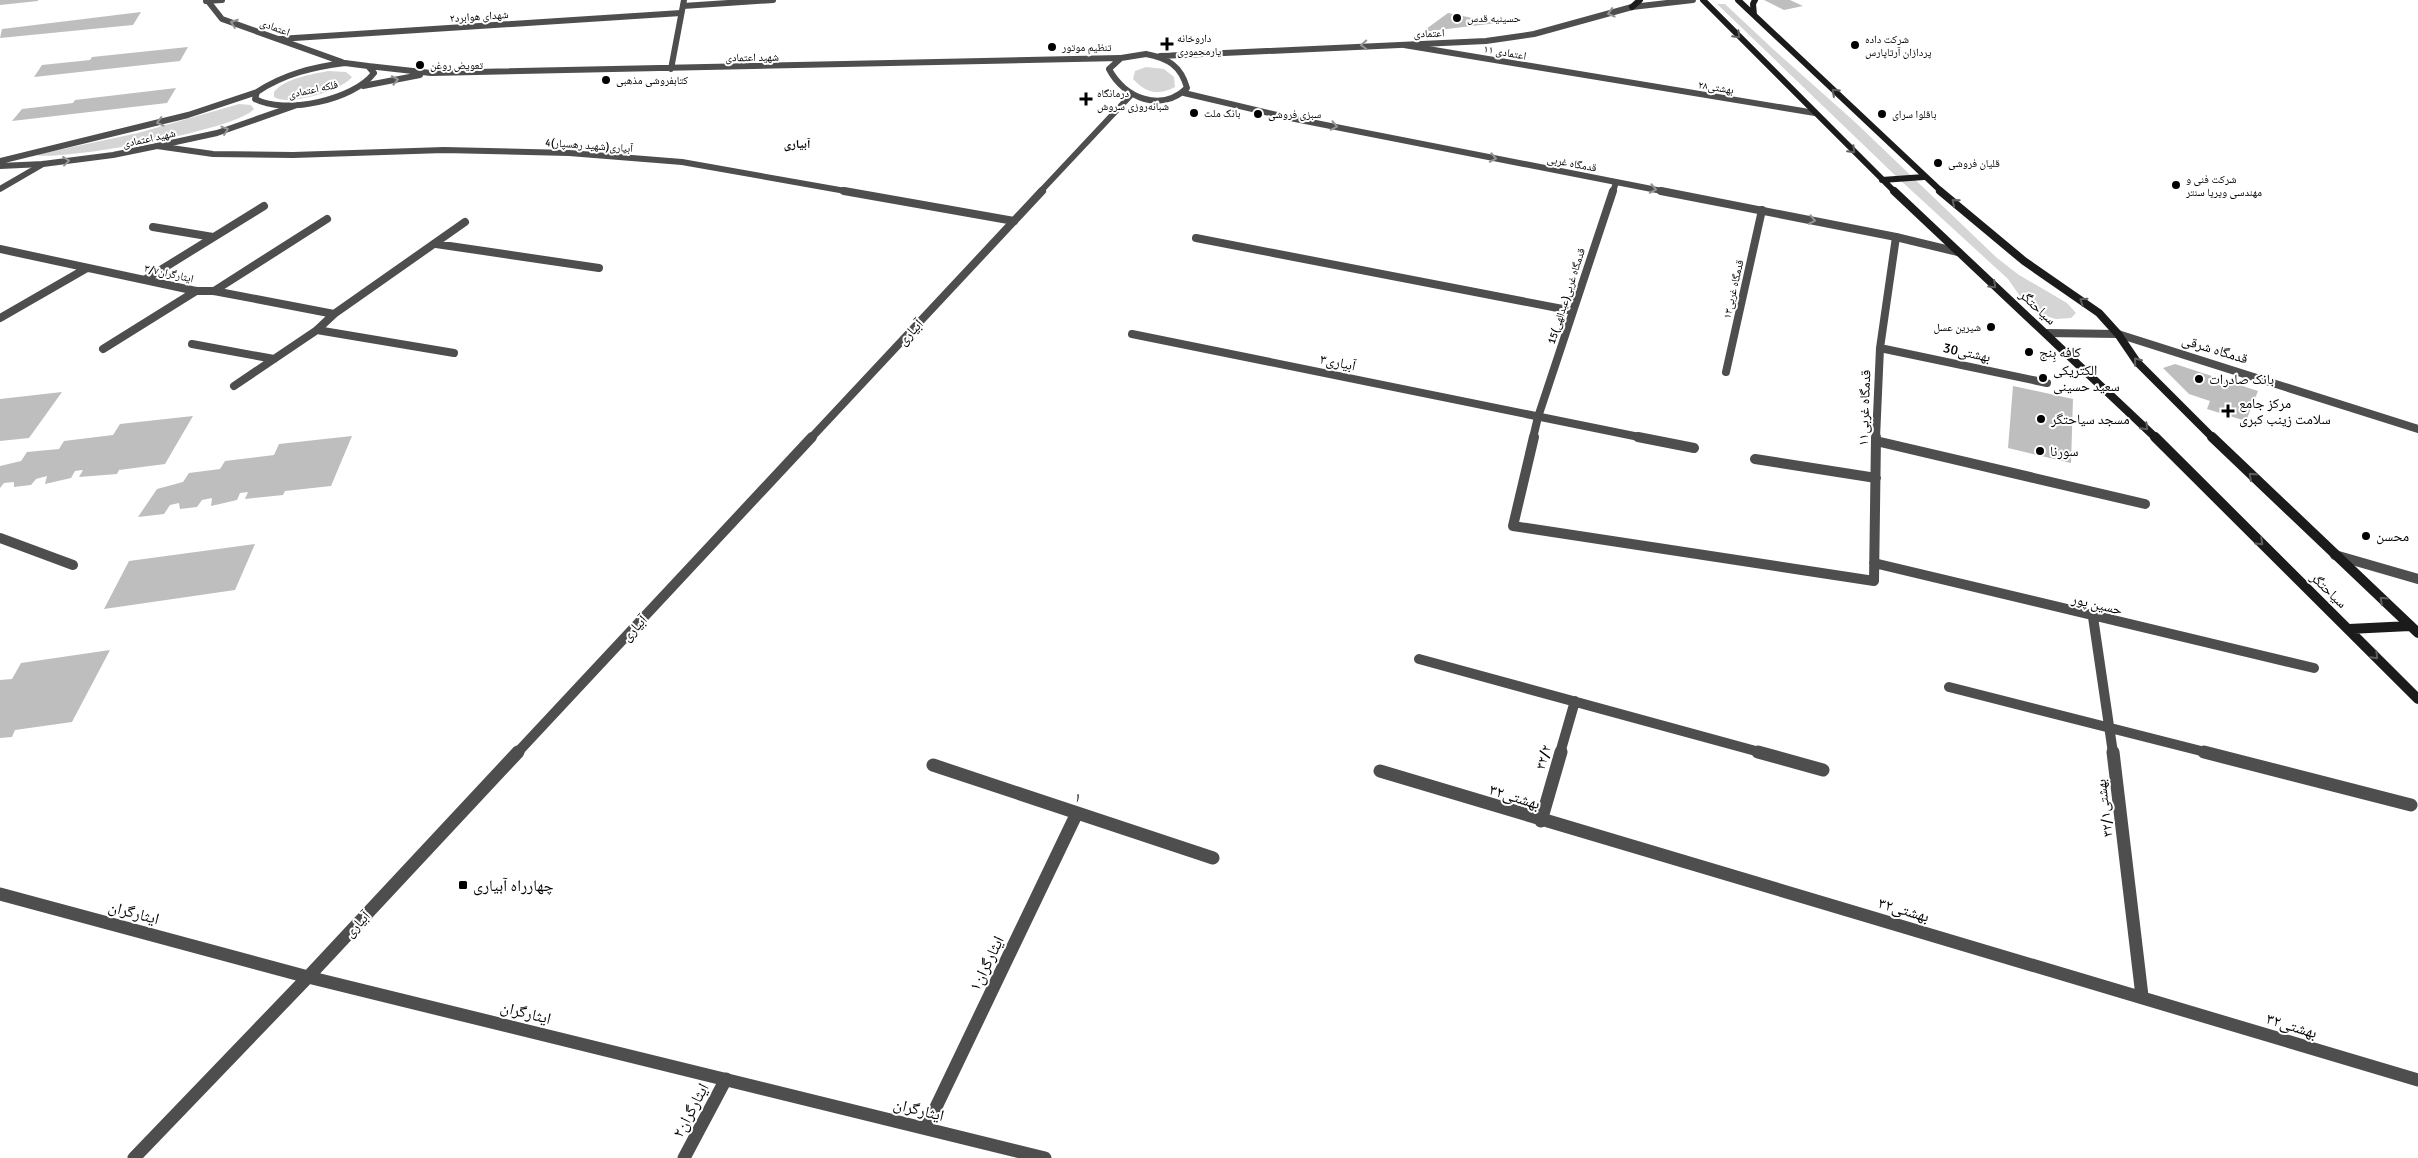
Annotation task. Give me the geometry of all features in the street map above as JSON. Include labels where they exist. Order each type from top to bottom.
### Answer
[{"type":"main road","points":[[1632,7],[1640,0]]},
{"type":"main road","name":"سیاحتگر","points":[[1703,0],[1882,180],[2115,397],[2418,699]]},
{"type":"main road","name":"سیاحتگر","points":[[1738,0],[1924,177],[2024,261],[2099,313],[2118,334],[2137,362],[2237,462],[2418,633]]},
{"type":"main road","points":[[1754,15],[1752,4],[1755,0]]},
{"type":"main road","points":[[1882,180],[1924,177]]},
{"type":"main road","points":[[2349,629],[2410,626]]},
{"type":"street","points":[[206,0],[222,0]]},
{"type":"street","name":"اعتمادی","points":[[206,0],[222,19],[345,64]]},
{"type":"street","points":[[671,69],[684,3],[773,0]]},
{"type":"street","name":"اعتمادی","points":[[1120,58],[1134,55],[1160,56],[1486,40],[1534,34],[1632,7],[1693,0]]},
{"type":"street","name":"شهدای هوابرد۲","points":[[279,39],[681,13]]},
{"type":"street","name":"۱۱ اعتمادی","points":[[1393,44],[1614,81]]},
{"type":"street","points":[[1074,59],[1109,69],[1114,79],[1131,95],[1160,99],[1184,92],[1187,88],[1183,73],[1171,60],[1160,56]]},
{"type":"street","points":[[1109,69],[1113,62],[1120,58]]},
{"type":"street","name":"شهید اعتمادی","points":[[431,73],[1120,58]]},
{"type":"street","name":"فلکه اعتمادی","points":[[345,64],[431,73],[360,86],[297,105],[272,106],[260,103],[256,99],[257,92],[266,85],[292,74],[345,64]]},
{"type":"street","points":[[360,86],[368,81],[374,73],[368,66]]},
{"type":"street","name":"۲۸بهشتی","points":[[1614,81],[1815,113]]},
{"type":"street","name":"شهید اعتمادی","points":[[0,161],[188,115],[257,92]]},
{"type":"street","name":"قدمگاه غربی","points":[[1184,92],[1290,118],[1762,210],[1896,237],[1958,252]]},
{"type":"street","name":"آبیاری","points":[[134,1158],[308,976],[1131,95]]},
{"type":"street","name":"شهید اعتمادی","points":[[0,166],[43,164],[113,155],[157,146],[217,133],[297,105]]},
{"type":"street","name":"4آبیاری(شهید رهسپار)","points":[[157,146],[213,154],[292,156],[444,150],[569,153],[682,162],[1014,220]]},
{"type":"street","points":[[0,189],[43,164]]},
{"type":"street","name":"15قدمگاه غربی(عبدالهی)","points":[[1616,182],[1538,417],[1513,526],[1874,581]]},
{"type":"street","points":[[146,279],[264,206]]},
{"type":"street","name":"قدمگاه غربی۱۳","points":[[1726,372],[1762,210]]},
{"type":"street","points":[[214,291],[327,219]]},
{"type":"street","points":[[234,386],[317,330],[334,314],[465,222]]},
{"type":"street","points":[[153,226],[213,237]]},
{"type":"street","name":"قدمگاه غربی۱۱","points":[[1874,581],[1876,441],[1880,348],[1896,237]]},
{"type":"street","points":[[1196,238],[1573,311]]},
{"type":"street","points":[[436,244],[599,268]]},
{"type":"street","name":"ایثارگران۳/۷","points":[[0,249],[196,291],[214,291],[334,314]]},
{"type":"street","points":[[0,318],[88,268]]},
{"type":"street","points":[[103,349],[196,291]]},
{"type":"street","points":[[317,330],[454,353]]},
{"type":"street","name":"قدمگاه شرقی","points":[[2046,333],[2118,334],[2418,429]]},
{"type":"street","name":"آبیاری۳","points":[[1132,334],[1694,448]]},
{"type":"street","points":[[192,344],[274,359]]},
{"type":"street","name":"30بهشتی","points":[[1880,348],[2047,383]]},
{"type":"street","points":[[1876,441],[2145,504]]},
{"type":"street","points":[[1755,459],[1876,478]]},
{"type":"street","points":[[0,538],[73,565]]},
{"type":"street","points":[[2335,555],[2418,579]]},
{"type":"street","name":"حسین پور","points":[[1874,563],[2314,668]]},
{"type":"street","name":"بهشتی۳۲/۱","points":[[2094,617],[2110,729],[2142,996]]},
{"type":"street","points":[[1419,659],[1823,770]]},
{"type":"street","points":[[1948,687],[2411,805]]},
{"type":"street","name":"۳۲/۲","points":[[1541,821],[1574,701]]},
{"type":"street","name":"۱","points":[[933,765],[1213,858]]},
{"type":"street","name":"بهشتی۳۲","points":[[1380,771],[1541,821],[2142,996],[2418,1080]]},
{"type":"street","name":"ایثارگران۱","points":[[926,1128],[1077,813]]},
{"type":"street","name":"ایثارگران","points":[[0,894],[308,976],[1046,1158]]},
{"type":"street","name":"ایثارگران۲","points":[[684,1158],[726,1079]]},
{"type":"shaded area","points":[[1717,4],[1725,4],[1856,123],[1997,258],[2019,275],[2067,303],[2076,313],[2071,318],[2056,319],[2039,314],[2024,302],[2008,279],[1900,180]]},
{"type":"shaded area","points":[[1146,67],[1164,69],[1174,77],[1175,87],[1163,92],[1152,92],[1138,84],[1133,79],[1135,71]]},
{"type":"shaded area","points":[[329,71],[346,72],[352,77],[338,87],[314,96],[291,100],[281,100],[274,97],[274,92],[285,83],[300,77]]},
{"type":"shaded area","points":[[239,104],[251,105],[254,109],[241,117],[217,126],[185,134],[112,149],[52,156],[35,155],[138,133]]},
{"type":"building","points":[[0,0],[38,0],[38,1],[0,5]]},
{"type":"building","points":[[1764,0],[1790,0],[1803,6],[1784,10]]},
{"type":"building","points":[[141,12],[133,25],[0,38],[2,29]]},
{"type":"building","name":"حسینیه قدس","points":[[1448,13],[1497,23],[1422,32]]},
{"type":"building","points":[[188,47],[180,61],[34,77],[42,65],[90,60],[92,57]]},
{"type":"building","points":[[176,88],[167,103],[12,121],[22,109],[73,103],[75,100]]},
{"type":"building","name":"بانک صادرات","points":[[2175,364],[2258,391],[2246,421],[2207,409],[2210,401],[2189,394],[2163,368]]},
{"type":"building","name":"مسجد سیاحتگر","points":[[2013,386],[2073,399],[2071,463],[2008,448]]},
{"type":"building","points":[[62,392],[29,438],[0,441],[0,399]]},
{"type":"building","points":[[193,416],[165,464],[119,470],[117,474],[79,477],[83,470],[75,471],[71,478],[45,484],[47,476],[36,479],[31,485],[14,487],[14,482],[4,483],[0,488],[0,466],[21,461],[27,452],[59,449],[64,441],[113,435],[120,424]]},
{"type":"building","points":[[352,436],[331,486],[285,491],[283,495],[245,499],[248,492],[240,493],[237,500],[211,506],[212,498],[202,500],[197,507],[180,509],[179,503],[170,505],[164,514],[138,517],[157,489],[183,482],[189,473],[220,469],[225,461],[274,455],[279,444]]},
{"type":"building","points":[[255,544],[235,590],[104,609],[129,561]]},
{"type":"building","points":[[110,650],[72,722],[15,730],[12,737],[0,738],[0,680],[12,679],[21,663]]},
{"type":"place","name":"حسینیه قدس","points":[[1457,18]]},
{"type":"place","name":"داروخانه یارمحمودی","points":[[1167,44]]},
{"type":"place","name":"شرکت داده پردازان آرتاپارس","points":[[1855,45]]},
{"type":"place","name":"تنظیم موتور","points":[[1052,47]]},
{"type":"place","name":"تعویض روغن","points":[[420,65]]},
{"type":"place","name":"کتابفروشی مذهبی","points":[[606,80]]},
{"type":"place","name":"درمانگاه شبانه‌روزی سروش","points":[[1086,99]]},
{"type":"place","name":"بانک ملت","points":[[1194,113]]},
{"type":"place","name":"سبزی فروشی","points":[[1258,114]]},
{"type":"place","name":"باقلوا سرای","points":[[1882,114]]},
{"type":"place","name":"قلیان فروشی","points":[[1938,163]]},
{"type":"place","name":"شرکت فنی و مهندسی ویریا سنتر","points":[[2176,185]]},
{"type":"place","name":"شیرین عسل","points":[[1991,327]]},
{"type":"place","name":"کافه بِنج","points":[[2029,352]]},
{"type":"place","name":"الکتریکی سعید حسینی","points":[[2043,378]]},
{"type":"place","name":"بانک صادرات","points":[[2199,379]]},
{"type":"place","name":"مرکز جامع سلامت زینب کبری","points":[[2228,411]]},
{"type":"place","name":"مسجد سیاحتگر","points":[[2041,419]]},
{"type":"place","name":"سورنا","points":[[2040,451]]},
{"type":"place","name":"محسن","points":[[2366,536]]},
{"type":"place","name":"چهارراه آبیاری","points":[[463,885]]},
{"type":"district","name":"آبیاری","points":[[797,144]]}]
